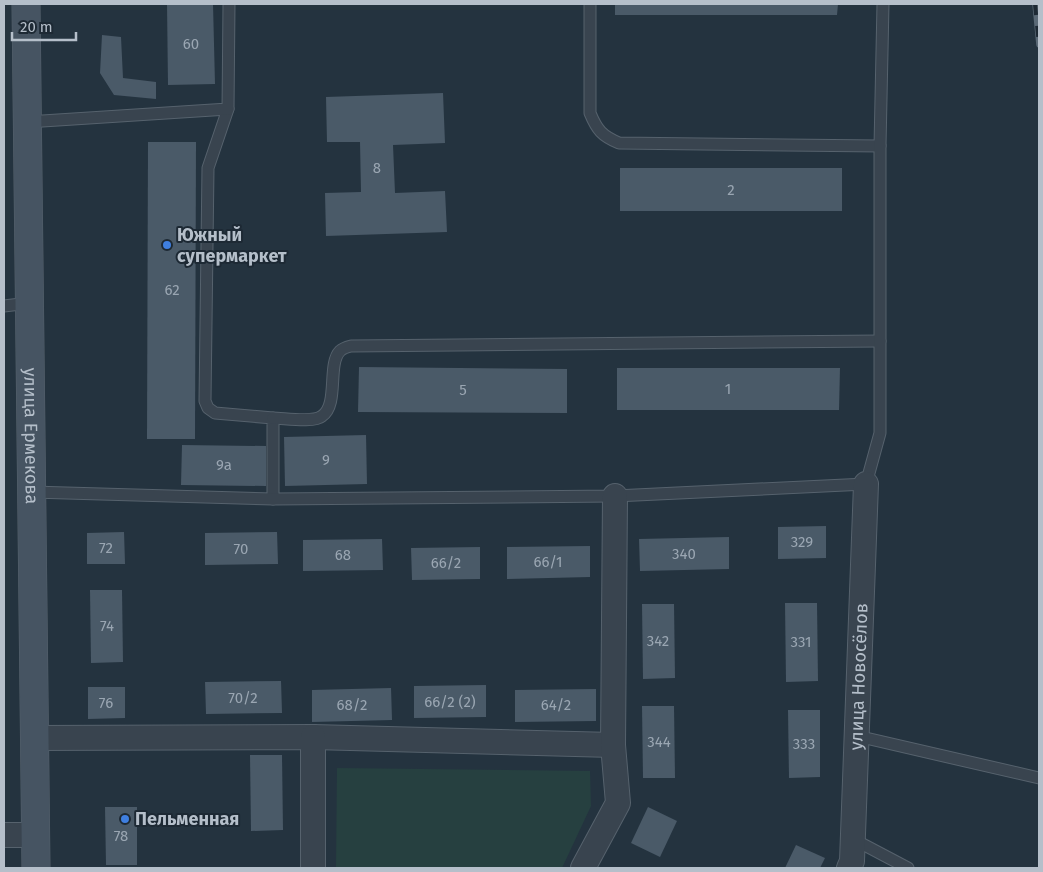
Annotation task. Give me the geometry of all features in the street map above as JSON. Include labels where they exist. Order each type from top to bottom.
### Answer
[{"type":"main road","name":"улица Ермекова","points":[[26,4],[27,122],[16,305],[32,492],[36,868]]},
{"type":"street","name":"улица Новосёлов","points":[[849,868],[852,861],[866,484]]},
{"type":"street","points":[[583,868],[618,803],[613,745],[615,496]]},
{"type":"street","points":[[34,738],[313,738],[613,745]]},
{"type":"street","points":[[312,868],[313,738]]},
{"type":"street","points":[[4,835],[36,835]]},
{"type":"lane","points":[[229,4],[228,109],[208,168],[205,401],[208,408],[215,413],[273,418],[313,419],[323,416],[329,408],[336,357],[341,350],[351,346],[880,341]]},
{"type":"lane","points":[[590,4],[590,113],[595,126],[605,137],[619,143],[880,146]]},
{"type":"lane","points":[[32,492],[273,499],[615,496],[866,484],[880,433],[880,146],[883,4]]},
{"type":"lane","points":[[27,122],[228,109]]},
{"type":"lane","points":[[273,418],[273,499]]},
{"type":"lane","points":[[857,736],[1039,778]]},
{"type":"lane","points":[[853,838],[908,868]]},
{"type":"green space","points":[[337,768],[590,771],[591,806],[562,868],[336,868]]},
{"type":"building","points":[[167,4],[213,4],[215,84],[168,85]]},
{"type":"building","points":[[615,4],[838,4],[837,15],[615,15]]},
{"type":"building","points":[[102,35],[121,37],[123,78],[156,82],[156,99],[114,95],[100,73]]},
{"type":"building","points":[[443,93],[445,143],[393,145],[395,193],[445,191],[447,232],[326,236],[325,193],[361,192],[360,142],[327,142],[326,97]]},
{"type":"building","points":[[148,142],[196,142],[195,439],[147,439]]},
{"type":"building","points":[[620,168],[842,168],[842,211],[620,211]]},
{"type":"building","points":[[359,367],[567,369],[567,413],[358,412]]},
{"type":"building","points":[[617,368],[840,368],[839,410],[617,410]]},
{"type":"building","points":[[366,435],[367,484],[285,486],[284,437]]},
{"type":"building","points":[[182,445],[266,446],[266,486],[181,485]]},
{"type":"building","points":[[826,526],[826,558],[778,559],[778,527]]},
{"type":"building","points":[[124,532],[125,564],[87,564],[87,533]]},
{"type":"building","points":[[277,532],[278,564],[205,565],[205,533]]},
{"type":"building","points":[[729,537],[729,569],[640,571],[639,539]]},
{"type":"building","points":[[382,539],[383,570],[303,571],[303,540]]},
{"type":"building","points":[[590,546],[590,577],[507,579],[507,547]]},
{"type":"building","points":[[480,547],[480,579],[412,580],[411,548]]},
{"type":"building","points":[[90,590],[122,590],[123,662],[91,663]]},
{"type":"building","points":[[785,603],[817,603],[818,681],[786,682]]},
{"type":"building","points":[[642,604],[674,604],[675,678],[643,679]]},
{"type":"building","points":[[281,681],[282,713],[206,714],[205,682]]},
{"type":"building","points":[[486,685],[486,717],[414,718],[414,686]]},
{"type":"building","points":[[88,687],[125,687],[125,718],[88,719]]},
{"type":"building","points":[[391,688],[392,720],[312,722],[312,690]]},
{"type":"building","points":[[596,689],[596,721],[515,722],[515,690]]},
{"type":"building","points":[[642,706],[674,706],[675,778],[643,778]]},
{"type":"building","points":[[788,710],[820,710],[820,777],[789,778]]},
{"type":"building","points":[[250,755],[282,755],[283,830],[251,831]]},
{"type":"building","points":[[105,807],[137,807],[137,865],[106,865]]},
{"type":"building","points":[[648,807],[677,821],[660,857],[631,843]]},
{"type":"building","points":[[796,845],[825,858],[820,868],[785,868]]},
{"type":"railway","points":[[1035,4],[1039,45]]},
{"type":"place","name":"Южный супермаркет","points":[[167,245]]},
{"type":"place","name":"Пельменная","points":[[125,819]]}]
